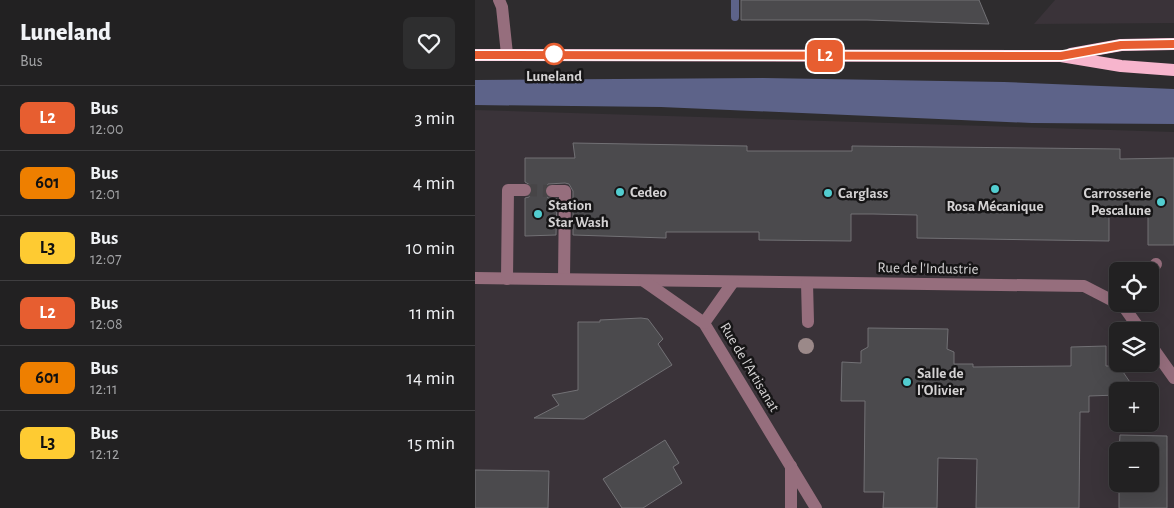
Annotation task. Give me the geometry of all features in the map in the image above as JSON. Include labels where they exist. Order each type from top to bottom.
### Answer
[{"type":"main road","points":[[1061,56],[1121,45],[1174,44]]},
{"type":"main road","points":[[475,55],[1061,56],[1121,66],[1174,70]]},
{"type":"street","points":[[499,0],[502,7],[507,54]]},
{"type":"street","points":[[507,279],[508,190],[525,190]]},
{"type":"street","points":[[552,191],[565,191],[563,279]]},
{"type":"street","name":"Rue de l'Industrie","points":[[475,278],[1084,286],[1109,298]]},
{"type":"street","name":"Rue de l'Artisanat","points":[[643,281],[704,323],[817,508]]},
{"type":"street","points":[[704,323],[733,282]]},
{"type":"street","points":[[807,283],[808,322]]},
{"type":"street","points":[[1159,357],[1174,378]]},
{"type":"street","points":[[791,466],[791,508]]},
{"type":"shaded area","points":[[1055,0],[1174,0],[1174,23],[1034,24]]},
{"type":"shaded area","points":[[475,110],[1174,132],[1174,508],[475,508]]},
{"type":"water","points":[[763,78],[1004,82],[1174,89],[1174,124],[1032,123],[661,107],[475,105],[475,80]]},
{"type":"building","points":[[741,0],[979,0],[989,24],[867,20],[741,20]]},
{"type":"building","points":[[573,143],[747,146],[747,151],[852,151],[852,146],[1120,149],[1120,159],[1174,158],[1174,245],[1148,245],[1148,211],[1109,209],[1109,241],[917,238],[917,215],[873,214],[851,214],[851,241],[759,240],[759,232],[666,232],[666,238],[573,235],[573,191],[569,184],[565,183],[548,184],[544,191],[548,198],[557,199],[556,235],[525,236],[525,198],[529,197],[533,190],[532,186],[525,182],[525,158],[575,158]]},
{"type":"building","points":[[648,319],[663,339],[658,344],[672,365],[584,419],[534,418],[559,405],[552,395],[578,390],[578,322]]},
{"type":"building","points":[[868,328],[948,329],[947,349],[954,352],[954,364],[973,364],[973,367],[1071,366],[1071,347],[1106,346],[1106,366],[1109,366],[1109,372],[1123,372],[1130,382],[1109,382],[1109,395],[1089,396],[1089,412],[1080,412],[1079,508],[976,508],[977,459],[938,458],[937,508],[883,508],[884,492],[864,492],[865,401],[841,401],[842,362],[861,363],[861,351],[868,347]]},
{"type":"building","points":[[1120,435],[1167,436],[1167,508],[1119,508],[1119,492],[1159,492],[1159,442],[1120,442]]},
{"type":"building","points":[[665,440],[679,463],[673,467],[682,483],[643,508],[622,508],[603,479]]},
{"type":"building","points":[[475,470],[549,471],[548,508],[475,508]]},
{"type":"waterway","points":[[735,0],[735,17]]},
{"type":"tunnel","points":[[525,190],[552,191]]},
{"type":"bus line","name":"L2","points":[[475,55],[1061,56],[1121,45],[1174,44]]},
{"type":"place","name":"Luneland","points":[[554,54]]},
{"type":"place","name":"Rosa Mécanique","points":[[995,189]]},
{"type":"place","name":"Cedeo","points":[[620,192]]},
{"type":"place","name":"Carglass","points":[[828,193]]},
{"type":"place","name":"Carrosserie Pescalune","points":[[1161,202]]},
{"type":"place","name":"Station Star Wash","points":[[538,214]]},
{"type":"place","name":"Salle de l'Olivier","points":[[907,382]]}]
